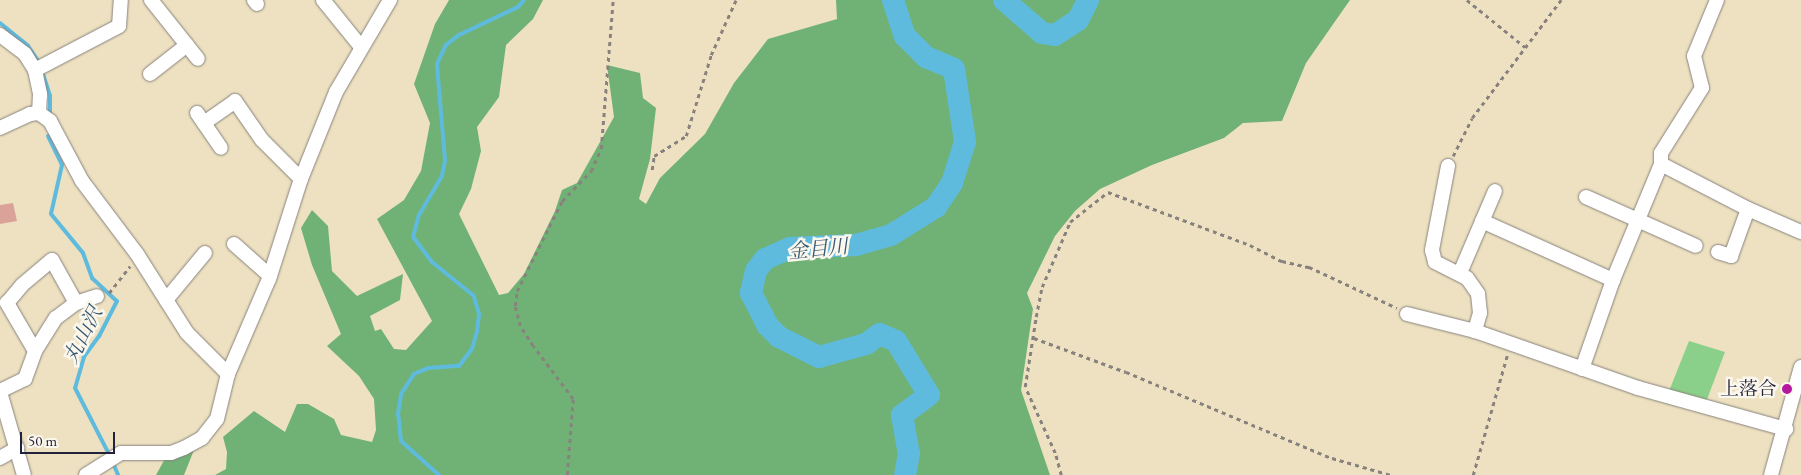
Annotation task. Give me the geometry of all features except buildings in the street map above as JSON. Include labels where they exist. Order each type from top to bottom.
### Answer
[{"type":"street","points":[[40,67],[119,26],[121,0]]},
{"type":"street","points":[[151,0],[198,59]]},
{"type":"street","points":[[323,0],[361,47]]},
{"type":"street","points":[[86,475],[104,461],[121,453],[171,453],[202,438],[217,419],[228,374],[270,276],[301,179],[336,92],[390,0]]},
{"type":"street","points":[[1582,369],[1613,280],[1661,164],[1660,153],[1702,88],[1694,56],[1717,0]]},
{"type":"street","points":[[0,34],[40,67],[39,113]]},
{"type":"street","points":[[150,74],[187,45]]},
{"type":"street","points":[[221,148],[200,118],[232,97],[262,140],[301,179]]},
{"type":"street","points":[[0,128],[30,114],[39,113],[50,121],[82,181],[136,254],[187,333],[228,374]]},
{"type":"street","points":[[1661,164],[1748,209],[1801,232]]},
{"type":"street","points":[[1448,166],[1432,250],[1435,262],[1460,273],[1478,294],[1480,313],[1474,331]]},
{"type":"street","points":[[1460,273],[1495,191]]},
{"type":"street","points":[[1586,197],[1696,246]]},
{"type":"street","points":[[1718,252],[1731,256],[1748,209]]},
{"type":"street","points":[[1482,221],[1613,280]]},
{"type":"street","points":[[234,244],[270,276]]},
{"type":"street","points":[[166,300],[205,253]]},
{"type":"street","points":[[35,351],[7,303],[22,285],[52,260],[76,303]]},
{"type":"street","points":[[24,475],[17,448],[2,407],[0,391],[25,379],[35,351],[56,318],[76,303],[97,296]]},
{"type":"street","points":[[1407,314],[1474,331],[1582,369],[1713,410],[1786,429]]},
{"type":"street","points":[[1771,475],[1786,429],[1801,367]]},
{"type":"street","points":[[0,458],[17,448]]},
{"type":"path","points":[[567,475],[573,399],[532,346],[520,326],[515,306],[517,291],[562,201],[590,171],[601,149],[613,0]]},
{"type":"path","points":[[652,170],[654,156],[686,136],[711,55],[736,0]]},
{"type":"path","points":[[1467,0],[1525,47]]},
{"type":"path","points":[[1448,166],[1472,118],[1562,0]]},
{"type":"path","points":[[1061,475],[1055,453],[1025,387],[1042,287],[1070,222],[1108,192],[1250,245],[1282,261],[1309,267],[1407,314]]},
{"type":"path","points":[[112,289],[136,254]]},
{"type":"path","points":[[1034,338],[1126,372],[1332,458],[1391,475]]},
{"type":"path","points":[[1473,475],[1510,344]]},
{"type":"green space","points":[[449,0],[543,0],[533,19],[506,45],[499,97],[477,127],[481,151],[471,189],[459,214],[499,295],[508,293],[524,274],[555,211],[562,190],[577,183],[614,117],[607,65],[640,73],[643,98],[656,108],[650,159],[639,199],[646,204],[660,178],[705,134],[734,83],[768,39],[837,19],[836,0],[1350,0],[1306,63],[1282,121],[1243,123],[1224,138],[1152,165],[1100,189],[1075,211],[1055,236],[1027,293],[1033,309],[1021,390],[1050,475],[215,475],[226,469],[227,452],[223,437],[254,411],[285,432],[297,404],[308,404],[334,419],[341,435],[372,442],[376,430],[374,399],[359,376],[327,346],[341,334],[312,265],[301,228],[312,210],[328,226],[332,271],[357,296],[403,274],[400,300],[370,316],[375,331],[381,329],[394,349],[406,350],[432,321],[377,219],[404,200],[421,171],[430,123],[414,84],[435,24]]},
{"type":"green space","points":[[1689,341],[1725,352],[1706,402],[1669,391]]},
{"type":"green space","points":[[194,450],[184,475],[156,475],[167,455]]},
{"type":"waterway","points":[[439,475],[401,441],[398,414],[401,394],[414,374],[428,368],[459,366],[472,349],[479,314],[474,296],[432,262],[413,237],[419,215],[442,176],[445,160],[437,64],[446,45],[459,35],[518,7],[524,0]]},
{"type":"waterway","name":"金目川","points":[[893,0],[905,36],[926,57],[954,69],[965,142],[952,183],[936,207],[891,235],[856,245],[790,248],[765,259],[756,271],[751,293],[767,325],[779,337],[819,357],[866,344],[880,334],[896,341],[929,395],[902,415],[909,453],[905,475]]},
{"type":"waterway","name":"金目川","points":[[1004,0],[1042,33],[1055,35],[1078,20],[1088,0]]},
{"type":"waterway","name":"丸山沢","points":[[0,23],[28,46],[40,64]]},
{"type":"waterway","name":"丸山沢","points":[[42,71],[50,96],[50,112]]},
{"type":"waterway","name":"丸山沢","points":[[48,136],[62,165],[51,214],[83,253],[92,278],[117,301],[99,336],[84,357],[75,388],[110,456]]},
{"type":"waterway","name":"丸山沢","points":[[113,463],[118,475]]},
{"type":"place","name":"上落合","points":[[1787,389]]}]
